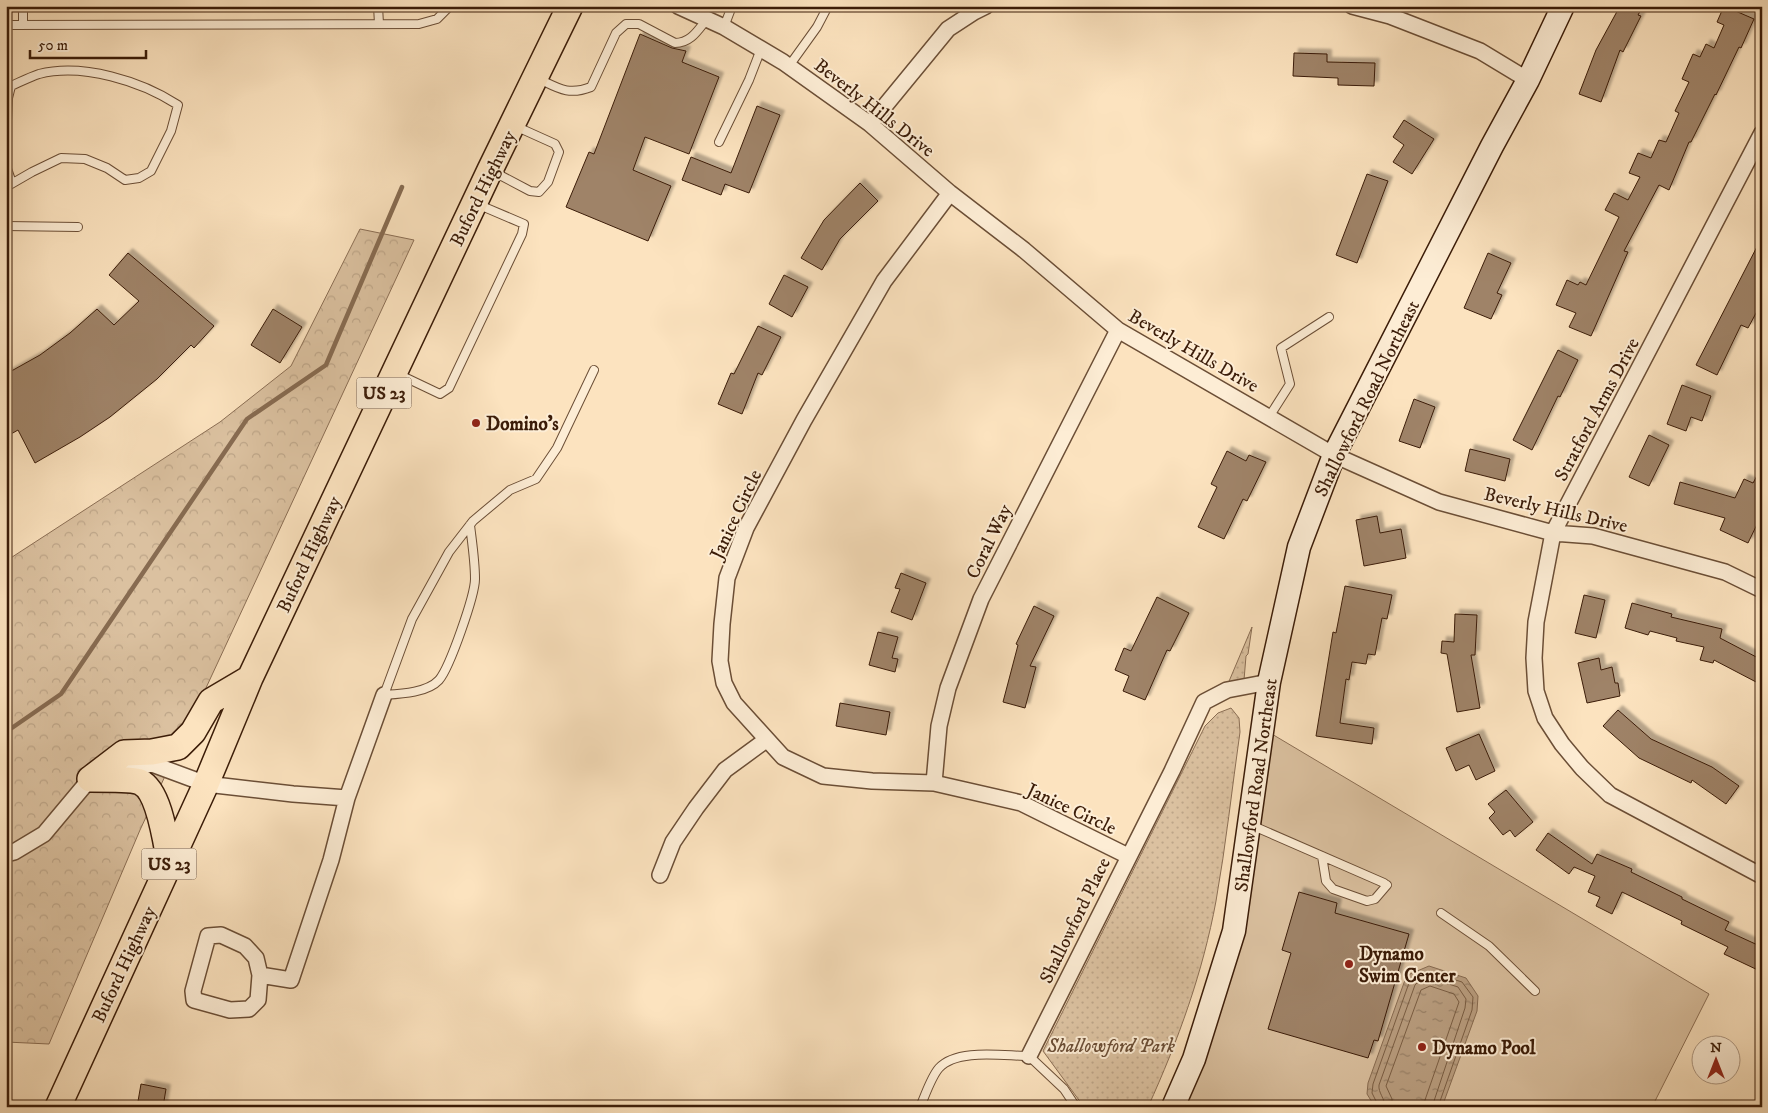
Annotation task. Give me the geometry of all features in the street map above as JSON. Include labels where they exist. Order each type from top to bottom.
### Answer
[{"type":"main road","name":"Buford Highway","points":[[58,1107],[206,784],[250,678],[474,203],[570,6]]},
{"type":"main road","points":[[90,779],[124,753],[152,752],[178,747],[193,732],[211,701],[250,678]]},
{"type":"main road","points":[[90,779],[140,782],[152,794],[158,808],[170,864]]},
{"type":"street","name":"Beverly Hills Drive","points":[[678,6],[724,27],[789,66],[870,124],[950,193],[1024,250],[1118,330],[1334,455],[1439,502],[1553,533],[1603,538],[1725,572],[1762,590]]},
{"type":"street","points":[[870,124],[948,29],[986,6]]},
{"type":"street","points":[[1352,6],[1390,16],[1480,51],[1528,80]]},
{"type":"street","name":"Shallowford Road Northeast","points":[[1173,1107],[1194,1059],[1234,931],[1269,682],[1299,547],[1334,455],[1487,154],[1528,80],[1563,6]]},
{"type":"street","name":"Stratford Arms Drive","points":[[1762,133],[1553,533],[1536,622],[1534,658],[1536,691],[1545,718],[1562,744],[1582,768],[1610,795],[1762,876]]},
{"type":"street","name":"Janice Circle","points":[[950,193],[880,290],[804,420],[746,528],[727,578],[720,661],[724,683],[734,703],[783,757],[823,776],[934,784],[1021,803],[1128,856]]},
{"type":"street","name":"Coral Way","points":[[934,784],[939,726],[948,688],[981,599],[1118,330]]},
{"type":"street","name":"Shallowford Place","points":[[1029,1056],[1204,702],[1227,690],[1269,682]]},
{"type":"street","points":[[260,975],[291,980],[331,860],[347,798],[384,695]]},
{"type":"street","points":[[660,875],[673,842],[725,770],[766,740]]},
{"type":"street","points":[[6,854],[14,852],[44,834],[90,779],[152,764],[206,784],[347,798]]},
{"type":"street","points":[[222,935],[244,946],[256,958],[260,975],[258,1000],[249,1009],[230,1010],[194,1000],[193,991],[208,936],[222,935]]},
{"type":"lane","points":[[23,6],[23,25]]},
{"type":"lane","points":[[378,6],[379,24]]},
{"type":"lane","points":[[6,25],[419,24],[437,19],[450,6]]},
{"type":"lane","points":[[724,27],[732,6]]},
{"type":"lane","points":[[789,66],[818,27],[828,6]]},
{"type":"lane","points":[[536,77],[563,91],[580,92],[591,87],[616,33],[626,24],[640,24],[680,43],[689,41],[707,19]]},
{"type":"lane","points":[[718,142],[749,80],[761,49]]},
{"type":"lane","points":[[6,143],[8,98],[11,86],[39,74],[72,70],[111,76],[164,96],[178,104],[172,131],[151,171],[139,178],[125,180],[107,168],[85,158],[61,158],[9,185],[6,166]]},
{"type":"lane","points":[[490,170],[530,191],[539,192],[548,182],[559,152],[556,144],[512,125]]},
{"type":"lane","points":[[394,372],[440,394],[449,388],[522,234],[524,224],[474,203]]},
{"type":"lane","points":[[6,226],[78,227]]},
{"type":"lane","points":[[1269,417],[1290,384],[1280,348],[1329,317]]},
{"type":"lane","points":[[470,525],[475,580],[463,624],[450,660],[438,681],[416,692],[384,695],[412,619],[449,552],[470,525],[510,490],[536,479],[557,448],[594,370]]},
{"type":"lane","points":[[1249,824],[1322,856],[1385,884],[1375,899],[1366,901],[1333,889],[1326,881],[1322,856]]},
{"type":"lane","points":[[1441,913],[1489,946],[1535,991]]},
{"type":"lane","points":[[920,1107],[938,1069],[949,1061],[967,1055],[1029,1056],[1064,1089],[1076,1107]]},
{"type":"green space","points":[[360,229],[414,240],[140,830],[49,1044],[6,1042],[6,561],[220,422],[291,366]]},
{"type":"green space","points":[[1252,627],[1248,654],[1246,656],[1244,680],[1227,686]]},
{"type":"green space","name":"Shallowford Park","points":[[1231,708],[1239,718],[1240,732],[1220,880],[1211,928],[1197,980],[1179,1032],[1148,1107],[1084,1107],[1043,1051],[1205,726],[1218,713]]},
{"type":"green space","points":[[1255,724],[1709,994],[1652,1107],[1169,1107],[1237,907]]},
{"type":"water","name":"Dynamo Pool","points":[[1429,966],[1466,978],[1478,996],[1477,1011],[1442,1107],[1375,1107],[1367,1094],[1368,1083],[1405,980],[1410,974]]},
{"type":"building","points":[[1620,6],[1643,6],[1638,15],[1641,16],[1623,52],[1620,50],[1601,102],[1579,94],[1596,50]]},
{"type":"building","points":[[1724,6],[1754,19],[1741,48],[1739,47],[1716,95],[1691,142],[1689,142],[1669,190],[1659,185],[1624,251],[1628,252],[1591,336],[1569,327],[1576,313],[1556,305],[1567,280],[1578,285],[1580,282],[1586,285],[1619,217],[1605,210],[1614,193],[1628,200],[1640,177],[1629,173],[1638,153],[1651,158],[1659,140],[1666,142],[1679,113],[1675,111],[1689,82],[1682,79],[1693,54],[1700,57],[1706,44],[1714,48],[1724,25],[1717,22]]},
{"type":"building","points":[[640,34],[672,48],[686,51],[682,62],[719,77],[689,154],[645,137],[633,170],[671,186],[648,241],[566,207],[589,152],[594,154]]},
{"type":"building","points":[[1294,53],[1327,54],[1327,62],[1375,63],[1374,86],[1338,85],[1338,78],[1293,76]]},
{"type":"building","points":[[757,106],[780,115],[749,193],[725,184],[721,195],[682,180],[691,157],[731,173]]},
{"type":"building","points":[[1404,120],[1434,139],[1412,174],[1393,162],[1404,145],[1393,137]]},
{"type":"building","points":[[1367,174],[1388,181],[1357,263],[1336,255]]},
{"type":"building","points":[[860,183],[878,201],[840,239],[822,270],[801,258],[824,220]]},
{"type":"building","points":[[1762,237],[1762,302],[1748,328],[1741,325],[1717,375],[1696,365]]},
{"type":"building","points":[[128,253],[214,326],[194,348],[191,345],[157,379],[110,417],[35,463],[18,430],[11,434],[6,425],[6,374],[40,355],[70,333],[97,309],[114,325],[139,301],[109,275]]},
{"type":"building","points":[[1488,253],[1511,263],[1497,293],[1502,295],[1491,319],[1464,308]]},
{"type":"building","points":[[784,275],[808,287],[792,317],[769,304]]},
{"type":"building","points":[[273,309],[302,327],[280,363],[251,345]]},
{"type":"building","points":[[758,326],[781,337],[762,375],[758,373],[742,414],[718,404],[731,373],[734,374]]},
{"type":"building","points":[[1558,350],[1578,360],[1532,450],[1513,440]]},
{"type":"building","points":[[1682,385],[1711,396],[1702,421],[1691,417],[1686,431],[1667,424]]},
{"type":"building","points":[[1414,399],[1435,407],[1420,448],[1399,441]]},
{"type":"building","points":[[1649,435],[1669,445],[1649,486],[1629,477]]},
{"type":"building","points":[[1470,449],[1510,459],[1505,481],[1465,471]]},
{"type":"building","points":[[1227,451],[1246,461],[1249,455],[1266,462],[1247,501],[1243,499],[1224,539],[1198,527],[1217,487],[1211,484]]},
{"type":"building","points":[[1762,467],[1762,514],[1748,543],[1720,530],[1725,518],[1674,504],[1680,482],[1735,498],[1744,479],[1753,483]]},
{"type":"building","points":[[1377,516],[1380,533],[1401,529],[1406,558],[1364,566],[1356,520]]},
{"type":"building","points":[[901,573],[926,583],[912,620],[891,612],[900,589],[895,588]]},
{"type":"building","points":[[1345,586],[1392,595],[1387,619],[1382,618],[1375,655],[1368,654],[1366,664],[1352,662],[1349,680],[1346,679],[1340,723],[1374,728],[1372,744],[1316,736],[1333,632],[1336,633]]},
{"type":"building","points":[[1584,595],[1605,600],[1596,638],[1575,633]]},
{"type":"building","points":[[1157,597],[1189,613],[1170,651],[1167,650],[1145,700],[1123,691],[1129,676],[1115,670],[1124,648],[1131,651]]},
{"type":"building","points":[[1632,603],[1672,614],[1671,617],[1722,629],[1720,638],[1762,660],[1762,676],[1758,683],[1714,660],[1713,663],[1700,660],[1704,647],[1676,641],[1677,638],[1650,631],[1648,635],[1625,628]]},
{"type":"building","points":[[1034,606],[1054,616],[1030,666],[1036,667],[1025,708],[1003,702],[1018,645],[1016,644]]},
{"type":"building","points":[[1455,614],[1477,615],[1475,655],[1471,655],[1480,708],[1457,712],[1447,654],[1441,653],[1442,641],[1454,642]]},
{"type":"building","points":[[878,632],[898,637],[892,658],[898,659],[895,672],[869,665]]},
{"type":"building","points":[[1599,658],[1601,670],[1612,667],[1615,683],[1618,683],[1620,696],[1587,703],[1578,663]]},
{"type":"building","points":[[840,703],[890,712],[886,735],[836,726]]},
{"type":"building","points":[[1618,710],[1651,739],[1712,767],[1739,786],[1726,804],[1692,780],[1691,783],[1639,758],[1603,726]]},
{"type":"building","points":[[1479,734],[1495,771],[1476,780],[1469,765],[1456,771],[1446,748]]},
{"type":"building","points":[[1506,790],[1533,822],[1515,837],[1510,830],[1503,835],[1489,818],[1495,812],[1488,804]]},
{"type":"building","points":[[1548,833],[1592,864],[1597,854],[1632,869],[1631,872],[1729,922],[1725,930],[1762,947],[1762,972],[1724,954],[1728,947],[1681,924],[1682,921],[1622,892],[1612,914],[1596,906],[1600,897],[1588,892],[1595,876],[1574,867],[1569,874],[1536,850]]},
{"type":"building","points":[[1299,892],[1337,903],[1335,913],[1409,934],[1378,1041],[1374,1040],[1368,1058],[1268,1029],[1291,953],[1282,950]]},
{"type":"building","points":[[141,1084],[166,1089],[163,1107],[137,1107]]},
{"type":"waterway","points":[[6,732],[61,694],[247,419],[326,365],[402,187]]},
{"type":"place","name":"Domino's","points":[[476,423]]},
{"type":"place","name":"Dynamo Swim Center","points":[[1349,964]]},
{"type":"place","name":"Dynamo Pool","points":[[1422,1047]]}]
